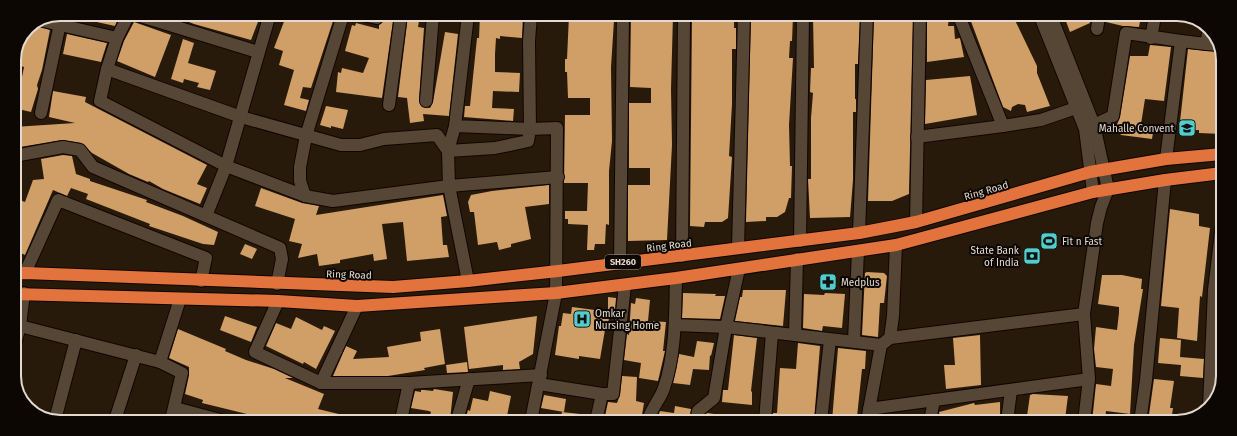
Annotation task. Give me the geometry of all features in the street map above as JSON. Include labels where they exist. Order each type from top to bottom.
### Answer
[{"type":"highway","name":"Ring Road","points":[[21,274],[393,287],[468,281],[558,271],[620,262],[682,256],[859,233],[916,222],[1090,172],[1166,159],[1216,155]]},
{"type":"highway","name":"SH260","points":[[21,293],[278,301],[357,306],[556,292],[626,285],[896,245],[1093,192],[1165,180],[1216,174]]},
{"type":"street","points":[[41,113],[61,21]]},
{"type":"street","points":[[67,21],[117,38]]},
{"type":"street","points":[[126,21],[117,38],[107,69],[100,101],[226,166],[305,196],[333,201],[449,186],[558,177]]},
{"type":"street","points":[[157,21],[258,52]]},
{"type":"street","points":[[206,216],[226,166],[268,21]]},
{"type":"street","points":[[305,196],[300,181],[300,167],[306,136],[341,21]]},
{"type":"street","points":[[389,105],[400,21]]},
{"type":"street","points":[[426,101],[433,21]]},
{"type":"street","points":[[467,21],[455,126],[448,151],[449,186],[468,281]]},
{"type":"street","points":[[448,151],[495,148],[528,141],[530,129],[529,41],[531,21]]},
{"type":"street","points":[[620,262],[623,21]]},
{"type":"street","points":[[682,256],[684,21]]},
{"type":"street","points":[[738,248],[744,21]]},
{"type":"street","points":[[800,241],[803,21]]},
{"type":"street","points":[[859,233],[867,21]]},
{"type":"street","points":[[916,222],[920,21]]},
{"type":"street","points":[[961,21],[1003,126]]},
{"type":"street","points":[[1042,21],[1084,129],[1093,192],[1101,207]]},
{"type":"street","points":[[1053,21],[1094,125],[1108,189],[1101,207],[1084,314],[1089,379],[1085,415]]},
{"type":"street","points":[[1097,29],[1098,21]]},
{"type":"street","points":[[1151,38],[1154,21]]},
{"type":"street","points":[[1094,125],[1113,116],[1126,33],[1151,38],[1213,45]]},
{"type":"street","points":[[1206,44],[1208,36]]},
{"type":"street","points":[[1166,159],[1181,41]]},
{"type":"street","points":[[107,69],[241,117],[341,145],[360,145],[384,139],[437,135],[448,151]]},
{"type":"street","points":[[917,137],[1041,120],[1076,108]]},
{"type":"street","points":[[455,126],[530,129],[557,128],[558,271],[556,292],[532,415]]},
{"type":"street","points":[[21,155],[63,147],[80,150],[93,167],[280,248],[282,259],[277,284]]},
{"type":"street","points":[[1141,415],[1146,380],[1165,180]]},
{"type":"street","points":[[21,272],[58,200],[206,258],[201,281]]},
{"type":"street","points":[[868,415],[893,316],[896,245]]},
{"type":"street","points":[[854,341],[858,251]]},
{"type":"street","points":[[795,335],[797,259]]},
{"type":"street","points":[[697,415],[698,411],[714,398],[726,327],[739,268]]},
{"type":"street","points":[[1210,396],[1214,290],[1216,274]]},
{"type":"street","points":[[649,415],[650,411],[664,389],[672,355],[675,325],[676,278]]},
{"type":"street","points":[[278,301],[255,352],[321,383],[409,383],[469,379],[540,379],[602,394],[613,394],[626,285]]},
{"type":"street","points":[[160,362],[180,299]]},
{"type":"street","points":[[321,383],[357,306]]},
{"type":"street","points":[[675,325],[726,327],[830,340],[886,342],[1084,314]]},
{"type":"street","points":[[21,326],[136,355],[160,362],[182,373],[173,415]]},
{"type":"street","points":[[765,415],[772,333]]},
{"type":"street","points":[[56,414],[76,340]]},
{"type":"street","points":[[822,415],[830,340]]},
{"type":"street","points":[[117,415],[136,355]]},
{"type":"street","points":[[458,415],[469,379]]},
{"type":"street","points":[[869,409],[1089,379]]},
{"type":"street","points":[[403,415],[409,383]]},
{"type":"street","points":[[1008,415],[1011,390]]},
{"type":"street","points":[[597,415],[602,394]]},
{"type":"street","points":[[931,415],[934,400]]},
{"type":"street","points":[[175,408],[201,415]]},
{"type":"building","points":[[92,21],[117,21],[115,26]]},
{"type":"building","points":[[186,21],[258,21],[251,40]]},
{"type":"building","points":[[284,21],[333,21],[311,88],[303,87],[300,98],[309,100],[306,111],[284,105],[294,70],[279,65],[283,51],[274,48]]},
{"type":"building","points":[[383,21],[393,21],[382,98],[336,92],[338,72],[341,73],[342,68],[363,73],[369,58],[345,51],[352,25],[355,26],[356,23],[379,29],[379,25]]},
{"type":"building","points":[[407,21],[419,21],[418,27],[424,28],[419,100],[422,107],[430,108],[433,102],[445,32],[458,34],[449,116],[423,114],[424,121],[410,123],[407,98],[398,97]]},
{"type":"building","points":[[480,21],[523,21],[522,38],[500,36],[500,39],[496,38],[495,72],[520,73],[519,92],[493,91],[492,108],[514,109],[513,121],[464,117],[465,106],[470,106],[477,38],[479,38]]},
{"type":"building","points":[[569,21],[614,21],[611,67],[612,141],[609,171],[609,225],[606,224],[605,244],[595,244],[594,250],[587,250],[588,225],[568,224],[568,219],[565,219],[565,211],[587,211],[588,183],[564,183],[565,115],[590,115],[590,98],[568,98],[567,72],[565,72],[565,59],[567,59]]},
{"type":"building","points":[[631,21],[673,21],[671,89],[672,145],[667,240],[628,241],[628,185],[650,185],[650,168],[629,168],[629,103],[651,103],[651,88],[630,87]]},
{"type":"building","points":[[692,21],[734,21],[734,28],[736,28],[736,49],[732,49],[732,104],[729,156],[732,157],[728,218],[722,222],[705,222],[704,227],[690,226]]},
{"type":"building","points":[[751,21],[793,21],[792,41],[790,41],[789,58],[793,58],[789,125],[790,166],[792,166],[791,198],[789,198],[785,212],[777,217],[766,217],[766,221],[746,222]]},
{"type":"building","points":[[813,21],[860,21],[858,64],[855,64],[856,112],[853,112],[853,180],[850,217],[810,218],[808,179],[811,179],[811,118],[813,93],[810,92],[811,68],[814,68]]},
{"type":"building","points":[[874,21],[913,21],[909,194],[892,201],[868,201]]},
{"type":"building","points":[[927,21],[948,21],[948,26],[954,26],[955,39],[960,38],[964,57],[927,62]]},
{"type":"building","points":[[971,21],[1015,21],[1037,66],[1037,73],[1050,106],[1027,112],[1025,105],[1018,104],[1012,107],[1011,111],[1003,107]]},
{"type":"building","points":[[1066,21],[1090,21],[1090,23],[1070,32]]},
{"type":"building","points":[[1140,21],[1139,27],[1123,26],[1106,22]]},
{"type":"building","points":[[134,22],[171,35],[155,77],[117,61],[124,41]]},
{"type":"building","points":[[41,27],[50,30],[42,70],[37,85],[38,89],[31,112],[21,110],[21,82],[24,67],[21,66],[22,53],[24,45],[28,39]]},
{"type":"building","points":[[67,34],[107,43],[101,62],[63,54]]},
{"type":"building","points":[[183,39],[194,43],[188,63],[216,71],[210,90],[197,87],[199,83],[184,79],[183,83],[171,79]]},
{"type":"building","points":[[1150,45],[1171,47],[1164,101],[1145,99],[1141,124],[1154,126],[1152,139],[1121,135],[1116,127],[1120,117],[1130,56],[1148,56]]},
{"type":"building","points":[[1188,49],[1215,51],[1216,58],[1216,134],[1199,133],[1199,130],[1179,131]]},
{"type":"building","points":[[970,76],[977,115],[925,124],[926,80]]},
{"type":"building","points":[[53,91],[86,97],[85,102],[207,165],[197,184],[207,188],[200,204],[163,189],[149,181],[148,182],[129,174],[92,153],[81,143],[62,140],[21,147],[21,127],[75,123],[49,117]]},
{"type":"building","points":[[326,106],[348,110],[343,129],[320,125]]},
{"type":"building","points":[[63,155],[72,156],[76,174],[90,179],[90,181],[147,200],[146,202],[183,216],[218,232],[214,245],[203,244],[149,226],[150,224],[86,199],[88,194],[71,188],[67,196],[53,190],[25,255],[21,253],[21,201],[25,202],[33,180],[44,179],[41,159]]},
{"type":"building","points":[[549,185],[549,204],[525,207],[531,239],[511,244],[511,247],[499,250],[497,242],[478,245],[474,212],[470,212],[468,202],[471,195],[492,191]]},
{"type":"building","points":[[261,188],[302,203],[319,206],[316,215],[443,195],[447,216],[441,217],[443,245],[447,245],[449,257],[407,261],[403,222],[382,224],[387,259],[374,261],[373,254],[340,260],[340,263],[319,266],[317,254],[298,258],[302,244],[289,241],[295,219],[255,206]]},
{"type":"building","points":[[1170,209],[1199,214],[1199,226],[1210,228],[1202,297],[1200,296],[1197,341],[1177,338],[1179,308],[1161,306]]},
{"type":"building","points":[[245,244],[257,249],[252,259],[240,254]]},
{"type":"building","points":[[865,273],[884,273],[887,276],[884,303],[880,303],[878,337],[862,335]]},
{"type":"building","points":[[1102,275],[1122,275],[1142,279],[1141,289],[1143,289],[1134,345],[1130,414],[1106,411],[1106,415],[1093,415],[1096,384],[1111,386],[1113,369],[1096,367],[1094,349],[1096,327],[1117,330],[1119,313],[1119,307],[1098,304]]},
{"type":"building","points":[[743,290],[786,290],[783,326],[735,321]]},
{"type":"building","points":[[683,293],[716,294],[715,296],[725,296],[720,319],[682,318]]},
{"type":"building","points":[[825,293],[845,294],[842,328],[823,326],[822,331],[803,328],[804,294],[824,295]]},
{"type":"building","points":[[608,297],[616,298],[615,311],[608,311]]},
{"type":"building","points":[[636,298],[650,300],[648,321],[666,322],[663,351],[665,351],[658,381],[639,378],[641,363],[624,360],[627,334],[629,335],[631,303],[635,304]]},
{"type":"building","points":[[572,307],[610,312],[608,324],[606,324],[600,359],[579,356],[579,359],[555,355],[559,326],[561,326],[563,313],[571,314]]},
{"type":"building","points":[[225,316],[257,327],[251,342],[220,330]]},
{"type":"building","points":[[537,316],[533,354],[519,362],[520,369],[503,370],[503,365],[469,369],[464,327]]},
{"type":"building","points":[[296,317],[322,330],[324,326],[335,331],[316,369],[304,362],[303,364],[266,346],[276,323],[291,329]]},
{"type":"building","points":[[178,329],[226,349],[225,351],[246,360],[274,369],[293,378],[285,378],[324,394],[318,409],[343,415],[251,415],[202,403],[203,400],[185,394],[189,367],[169,358]]},
{"type":"building","points":[[440,329],[445,364],[424,368],[425,370],[388,376],[333,376],[346,346],[357,351],[353,359],[389,357],[387,347],[421,341],[420,332]]},
{"type":"building","points":[[734,335],[757,338],[751,391],[752,405],[722,402],[723,390],[728,390]]},
{"type":"building","points":[[980,335],[981,385],[946,389],[944,365],[955,365],[953,338]]},
{"type":"building","points":[[1160,338],[1181,340],[1180,357],[1204,359],[1203,378],[1180,376],[1181,365],[1158,363]]},
{"type":"building","points":[[697,341],[714,343],[711,356],[710,355],[709,370],[693,369],[690,385],[673,383],[679,354],[694,357]]},
{"type":"building","points":[[798,343],[820,346],[814,415],[773,415],[773,413],[777,413],[780,368],[796,369]]},
{"type":"building","points":[[838,348],[866,351],[865,369],[862,369],[857,415],[832,415]]},
{"type":"building","points":[[467,362],[468,372],[447,373],[446,365]]},
{"type":"building","points":[[622,376],[637,377],[636,401],[644,403],[642,415],[605,415],[608,402],[617,403],[620,395]]},
{"type":"building","points":[[1154,379],[1174,381],[1170,408],[1173,408],[1172,415],[1149,415]]},
{"type":"building","points":[[434,389],[453,392],[451,415],[430,415],[431,412],[429,411],[411,408],[415,391],[433,391]]},
{"type":"building","points":[[490,391],[511,396],[507,415],[466,415],[468,410],[470,411],[473,398],[488,401]]},
{"type":"building","points":[[544,395],[566,399],[564,412],[541,408]]},
{"type":"building","points":[[1030,395],[1068,396],[1066,415],[1027,415]]},
{"type":"building","points":[[1000,402],[1000,415],[940,415],[939,412],[974,403],[975,405]]},
{"type":"building","points":[[675,406],[691,409],[690,415],[658,415],[660,411],[674,413]]},
{"type":"building","points":[[562,412],[589,415],[561,415]]},
{"type":"building","points":[[707,413],[714,414],[714,415],[705,415]]},
{"type":"place","name":"Mahalle Convent","points":[[1187,128]]},
{"type":"place","name":"Fit n Fast","points":[[1049,241]]},
{"type":"place","name":"State Bank of India","points":[[1032,256]]},
{"type":"place","name":"Medplus","points":[[828,282]]},
{"type":"place","name":"Omkar Nursing Home","points":[[582,319]]}]
